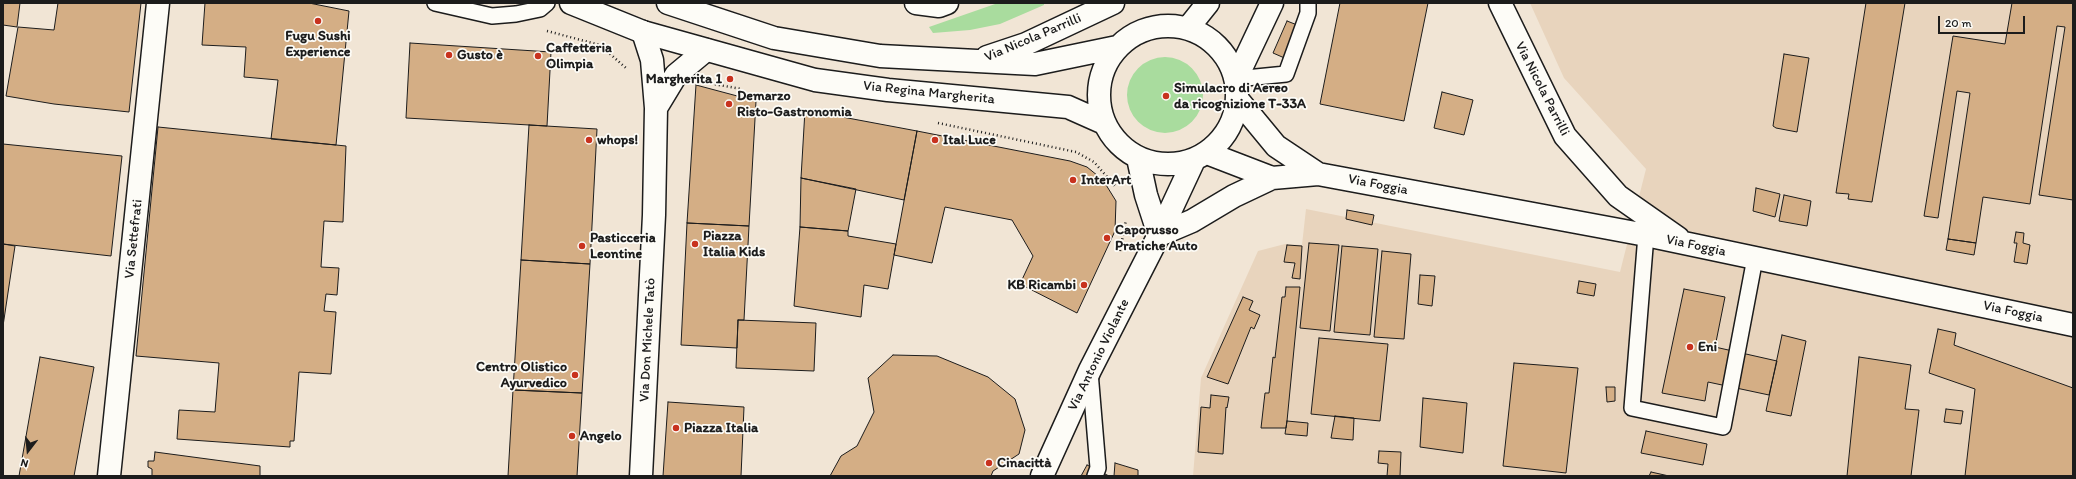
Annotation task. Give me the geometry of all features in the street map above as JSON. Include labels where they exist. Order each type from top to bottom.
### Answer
[{"type":"street","name":"Via Settefrati","points":[[109,476],[158,3]]},
{"type":"street","name":"Via Regina Margherita","points":[[571,3],[642,32],[814,80],[888,90],[1068,107],[1104,123]]},
{"type":"street","points":[[668,3],[774,38],[880,56],[1035,64],[1117,47]]},
{"type":"street","points":[[916,3],[939,6],[947,3]]},
{"type":"street","name":"Via Nicola Parrilli","points":[[975,62],[1026,44],[1113,3]]},
{"type":"street","points":[[1188,28],[1208,3]]},
{"type":"street","points":[[1236,79],[1272,3]]},
{"type":"street","name":"Via Nicola Parrilli","points":[[1500,3],[1565,136],[1618,196],[1686,243]]},
{"type":"street","points":[[1165,25],[1188,28],[1208,38],[1224,53],[1231,65],[1236,79],[1238,100],[1232,125],[1218,144],[1200,156],[1170,164],[1154,163],[1138,158],[1117,142],[1104,123],[1101,111],[1099,84],[1104,68],[1117,47],[1142,31],[1165,25]]},
{"type":"street","name":"Via Don Michele Tatò","points":[[641,476],[654,223],[656,108],[652,60],[642,32]]},
{"type":"street","points":[[656,108],[675,78],[706,50]]},
{"type":"street","name":"Via Foggia","points":[[1238,100],[1276,146],[1318,174]]},
{"type":"street","name":"Via Foggia","points":[[1200,156],[1272,178]]},
{"type":"street","name":"Via Antonio Violante","points":[[1042,476],[1090,370],[1200,156]]},
{"type":"street","points":[[1138,158],[1146,195],[1159,235]]},
{"type":"street","name":"Via Foggia","points":[[1159,235],[1192,220],[1234,196],[1272,178],[1318,174],[1646,235],[2073,325]]},
{"type":"lane","points":[[434,3],[492,16],[516,14],[540,8],[547,3]]},
{"type":"lane","points":[[1236,79],[1286,74],[1308,13],[1308,3]]},
{"type":"lane","points":[[1646,235],[1632,408],[1723,426],[1755,258]]},
{"type":"lane","points":[[1090,370],[1098,468],[1094,476]]},
{"type":"path","points":[[543,30],[600,45],[629,70],[654,74]]},
{"type":"path","points":[[675,78],[745,89]]},
{"type":"path","points":[[936,123],[1076,152],[1094,162],[1114,184],[1117,191]]},
{"type":"path","points":[[1117,257],[1126,218]]},
{"type":"shaded area","points":[[1530,3],[2073,3],[2073,476],[1193,476],[1201,378],[1258,251],[1285,244],[1302,245],[1306,209],[1620,272],[1646,169],[1564,78]]},
{"type":"green space","points":[[998,3],[1044,3],[1044,5],[1000,24],[970,30],[933,33],[929,27]]},
{"type":"green space","points":[[1165,57],[1180,60],[1192,68],[1200,80],[1203,95],[1200,110],[1192,122],[1180,130],[1165,133],[1150,130],[1138,122],[1130,110],[1127,95],[1130,80],[1138,68],[1150,60]]},
{"type":"building","points":[[3,3],[20,3],[17,27],[3,25]]},
{"type":"building","points":[[58,3],[141,3],[129,112],[54,104],[6,96],[18,27],[54,30]]},
{"type":"building","points":[[205,3],[309,3],[349,11],[336,145],[271,139],[278,80],[244,77],[246,47],[202,45]]},
{"type":"building","points":[[1340,3],[1428,3],[1404,121],[1320,104]]},
{"type":"building","points":[[1866,3],[1905,3],[1872,202],[1848,199],[1849,194],[1836,193]]},
{"type":"building","points":[[2012,3],[2073,3],[2073,200],[2039,195],[2065,27],[2057,26],[2030,204],[1983,197],[1976,243],[1948,239],[1970,93],[1957,91],[1938,218],[1924,216],[1953,36],[2005,44]]},
{"type":"building","points":[[1287,21],[1310,30],[1296,63],[1273,53]]},
{"type":"building","points":[[410,43],[551,52],[547,126],[406,118]]},
{"type":"building","points":[[1784,54],[1809,58],[1797,132],[1776,128],[1773,126]]},
{"type":"building","points":[[696,85],[756,101],[749,226],[687,223]]},
{"type":"building","points":[[1442,92],[1473,100],[1464,135],[1434,128]]},
{"type":"building","points":[[805,110],[917,131],[904,200],[801,178]]},
{"type":"building","points":[[529,125],[597,129],[590,264],[521,260]]},
{"type":"building","points":[[158,127],[346,146],[343,222],[324,221],[321,267],[339,268],[337,295],[326,294],[324,311],[336,312],[331,374],[299,372],[294,441],[290,441],[290,447],[177,439],[179,410],[215,412],[219,363],[136,356]]},
{"type":"building","points":[[917,131],[1070,161],[1087,167],[1103,180],[1116,201],[1115,231],[1077,313],[1020,284],[1033,256],[1012,220],[945,207],[932,263],[894,255]]},
{"type":"building","points":[[3,144],[122,156],[111,256],[3,244]]},
{"type":"building","points":[[801,178],[856,189],[848,231],[800,227]]},
{"type":"building","points":[[1756,188],[1780,194],[1775,217],[1753,211]]},
{"type":"building","points":[[1784,195],[1811,201],[1807,226],[1779,221]]},
{"type":"building","points":[[1347,210],[1374,215],[1372,225],[1346,219]]},
{"type":"building","points":[[687,223],[749,226],[744,320],[738,320],[737,348],[681,345]]},
{"type":"building","points":[[800,227],[848,231],[848,236],[896,244],[888,289],[864,285],[861,317],[794,306]]},
{"type":"building","points":[[2016,232],[2024,233],[2023,243],[2030,245],[2027,264],[2014,262],[2017,243],[2014,243]]},
{"type":"building","points":[[1948,239],[1976,243],[1974,255],[1946,250]]},
{"type":"building","points":[[1309,243],[1339,245],[1330,331],[1300,328]]},
{"type":"building","points":[[3,244],[15,246],[3,326]]},
{"type":"building","points":[[1287,245],[1302,246],[1300,279],[1292,278],[1295,263],[1284,262]]},
{"type":"building","points":[[1342,246],[1378,249],[1370,335],[1334,332]]},
{"type":"building","points":[[1382,251],[1411,254],[1404,339],[1374,337]]},
{"type":"building","points":[[521,260],[590,264],[582,393],[513,390]]},
{"type":"building","points":[[1420,275],[1435,276],[1432,306],[1418,304]]},
{"type":"building","points":[[1579,281],[1596,284],[1594,296],[1577,293]]},
{"type":"building","points":[[1286,287],[1300,287],[1286,428],[1261,428],[1265,393],[1269,393],[1273,357],[1275,358],[1282,297],[1285,297]]},
{"type":"building","points":[[1684,289],[1725,297],[1715,347],[1777,361],[1769,395],[1708,382],[1705,401],[1662,393]]},
{"type":"building","points":[[1243,297],[1253,301],[1249,310],[1260,315],[1254,329],[1251,327],[1228,384],[1207,377]]},
{"type":"building","points":[[738,320],[816,323],[814,371],[736,368]]},
{"type":"building","points":[[1938,329],[1956,333],[1954,345],[2073,388],[2073,476],[1965,476],[1975,389],[1929,373]]},
{"type":"building","points":[[1782,335],[1806,341],[1791,416],[1766,411]]},
{"type":"building","points":[[1319,338],[1388,344],[1380,421],[1311,414]]},
{"type":"building","points":[[893,355],[937,356],[988,377],[1015,399],[1025,430],[1019,454],[993,471],[991,476],[830,476],[841,456],[857,446],[874,412],[868,378]]},
{"type":"building","points":[[40,357],[94,367],[74,476],[19,476]]},
{"type":"building","points":[[1859,357],[1911,365],[1905,409],[1919,410],[1911,476],[1847,476]]},
{"type":"building","points":[[1514,363],[1578,368],[1566,473],[1503,466]]},
{"type":"building","points":[[1606,387],[1615,387],[1615,401],[1607,402]]},
{"type":"building","points":[[513,390],[582,393],[577,476],[508,476]]},
{"type":"building","points":[[1211,395],[1229,397],[1227,408],[1226,407],[1223,454],[1198,452],[1201,407],[1210,408]]},
{"type":"building","points":[[1423,398],[1467,403],[1463,453],[1420,447]]},
{"type":"building","points":[[668,402],[744,407],[741,476],[663,476]]},
{"type":"building","points":[[1946,409],[1963,411],[1961,424],[1944,422]]},
{"type":"building","points":[[1335,416],[1354,418],[1353,440],[1331,438]]},
{"type":"building","points":[[1287,421],[1308,423],[1307,436],[1285,434]]},
{"type":"building","points":[[1646,431],[1707,444],[1703,465],[1641,453]]},
{"type":"building","points":[[1379,451],[1401,452],[1400,476],[1387,476],[1388,464],[1378,463]]},
{"type":"building","points":[[155,452],[260,466],[260,476],[152,476],[152,469],[148,467],[148,461],[154,461]]},
{"type":"building","points":[[1115,463],[1138,470],[1138,476],[1114,476]]},
{"type":"building","points":[[1087,465],[1109,476],[1081,476]]},
{"type":"building","points":[[1651,472],[1669,476],[1649,476]]},
{"type":"place","name":"Fugu Sushi Experience","points":[[318,21]]},
{"type":"place","name":"Gusto è","points":[[449,55]]},
{"type":"place","name":"Caffetteria Olimpia","points":[[538,56]]},
{"type":"place","name":"Margherita 1","points":[[730,79]]},
{"type":"place","name":"Simulacro di Aereo da ricognizione T-33A","points":[[1166,96]]},
{"type":"place","name":"Demarzo Risto-Gastronomia","points":[[729,104]]},
{"type":"place","name":"whops!","points":[[589,140]]},
{"type":"place","name":"Ital Luce","points":[[935,140]]},
{"type":"place","name":"InterArt","points":[[1073,180]]},
{"type":"place","name":"Caporusso Pratiche Auto","points":[[1107,238]]},
{"type":"place","name":"Piazza Italia Kids","points":[[695,244]]},
{"type":"place","name":"Pasticceria Leontine","points":[[582,246]]},
{"type":"place","name":"KB Ricambi","points":[[1084,285]]},
{"type":"place","name":"Eni","points":[[1690,347]]},
{"type":"place","name":"Centro Olistico Ayurvedico","points":[[575,375]]},
{"type":"place","name":"Piazza Italia","points":[[676,428]]},
{"type":"place","name":"Angelo","points":[[572,436]]},
{"type":"place","name":"Cinacittà","points":[[989,463]]}]
